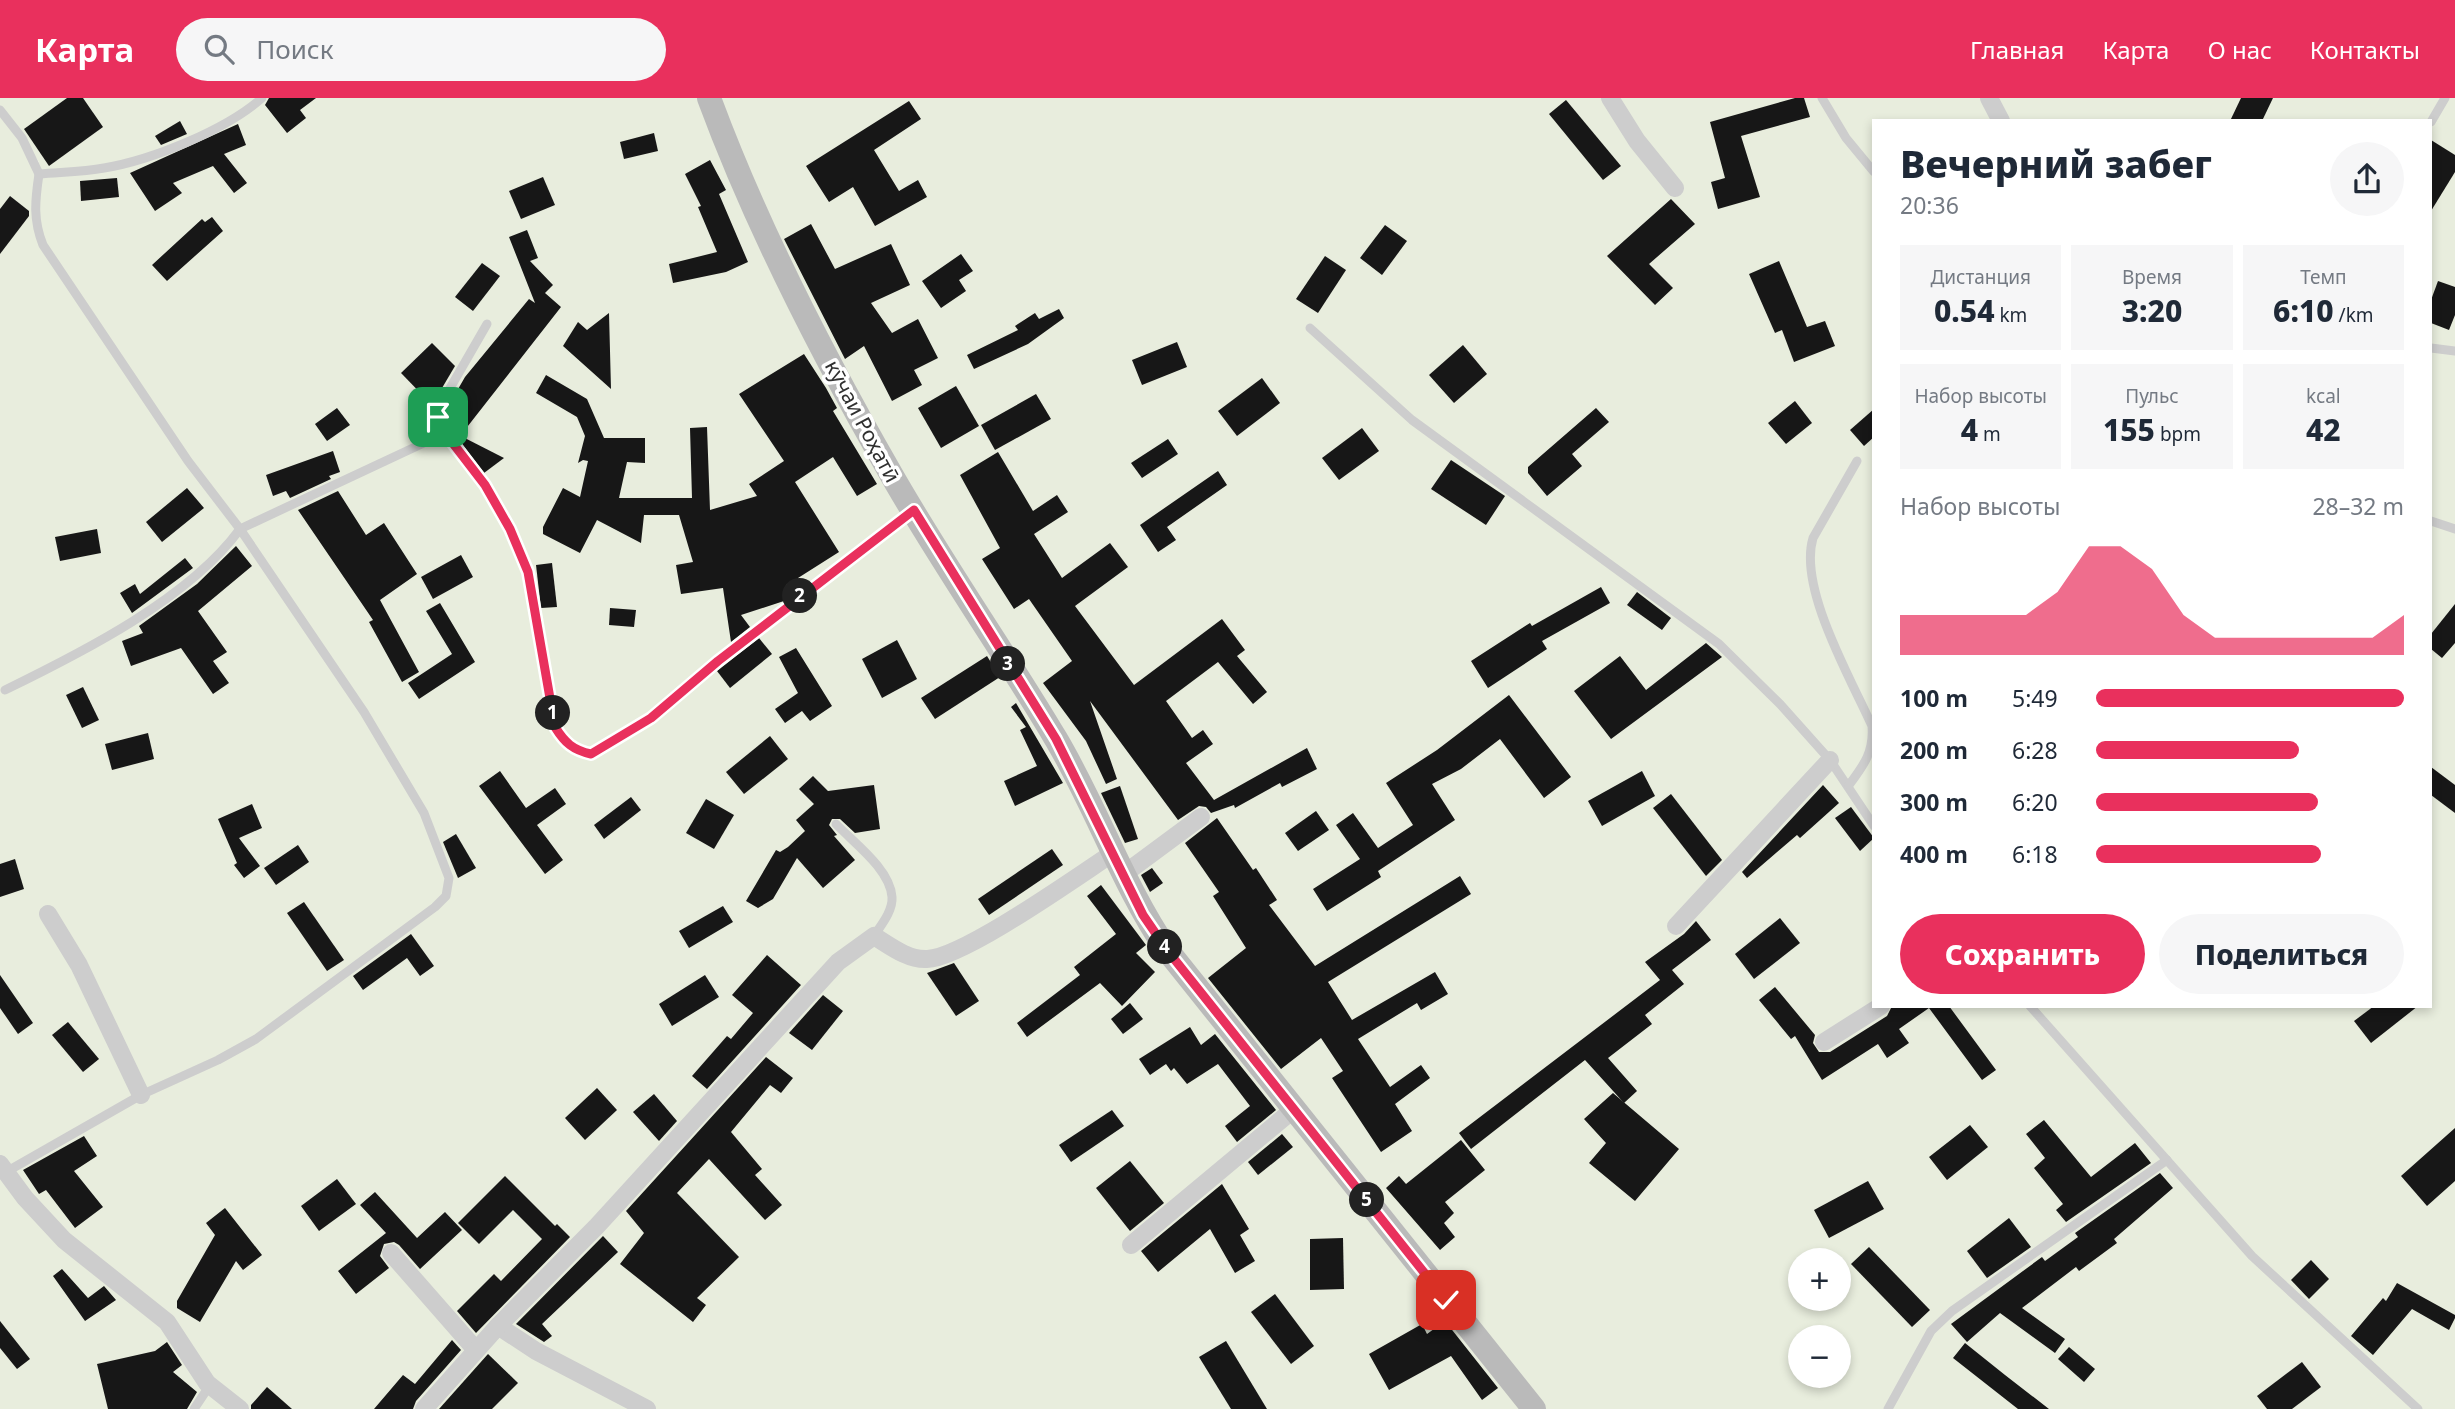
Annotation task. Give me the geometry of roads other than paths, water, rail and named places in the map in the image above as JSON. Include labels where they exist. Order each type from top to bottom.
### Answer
[{"type":"street","name":"кӯчаи Роҳатӣ","points":[[709,98],[755,212],[850,397],[914,510],[1056,739],[1143,915],[1167,950],[1534,1409]]},
{"type":"street","points":[[1610,98],[1637,141],[1675,188]]},
{"type":"street","points":[[1989,98],[2000,119]]},
{"type":"street","points":[[1676,926],[1830,760]]},
{"type":"street","points":[[424,1409],[498,1326],[597,1226],[830,970],[874,936],[910,956],[925,959],[944,956],[1201,817]]},
{"type":"street","points":[[48,914],[79,965],[141,1094]]},
{"type":"street","points":[[1824,1042],[1878,1008]]},
{"type":"street","points":[[1131,1245],[1294,1109]]},
{"type":"street","points":[[3,1168],[25,1198],[64,1240],[167,1322],[210,1385],[240,1409]]},
{"type":"street","points":[[391,1253],[476,1350]]},
{"type":"street","points":[[498,1326],[536,1351],[647,1409]]},
{"type":"lane","points":[[40,174],[102,169],[128,163],[241,115],[262,98]]},
{"type":"lane","points":[[1822,98],[1846,138],[1872,170]]},
{"type":"lane","points":[[2432,120],[2445,98]]},
{"type":"lane","points":[[0,110],[22,138],[40,174],[34,210],[36,228],[43,245],[188,461],[240,529],[364,712],[424,813],[443,856],[449,889],[435,907],[256,1039],[218,1060],[141,1094],[3,1168]]},
{"type":"lane","points":[[487,324],[438,409],[445,433],[485,485],[510,529],[528,572],[555,727],[564,741],[576,751],[591,754],[651,718],[718,661],[914,510]]},
{"type":"lane","points":[[1310,328],[1412,420],[1719,644],[1780,704],[1830,760],[1872,823]]},
{"type":"lane","points":[[2432,348],[2455,351]]},
{"type":"lane","points":[[5,691],[110,636],[148,611],[221,551],[240,529],[445,433]]},
{"type":"lane","points":[[1857,461],[1813,538],[1809,551],[1811,572],[1823,612],[1872,726]]},
{"type":"lane","points":[[2432,521],[2455,529]]},
{"type":"lane","points":[[1849,785],[1867,760],[1872,747]]},
{"type":"lane","points":[[836,824],[871,860],[889,887],[891,905],[874,936]]},
{"type":"lane","points":[[2032,1008],[2252,1256],[2418,1409]]},
{"type":"lane","points":[[1888,1409],[1931,1331],[1952,1311],[2167,1160]]},
{"type":"lane","points":[[194,1409],[210,1385]]}]
